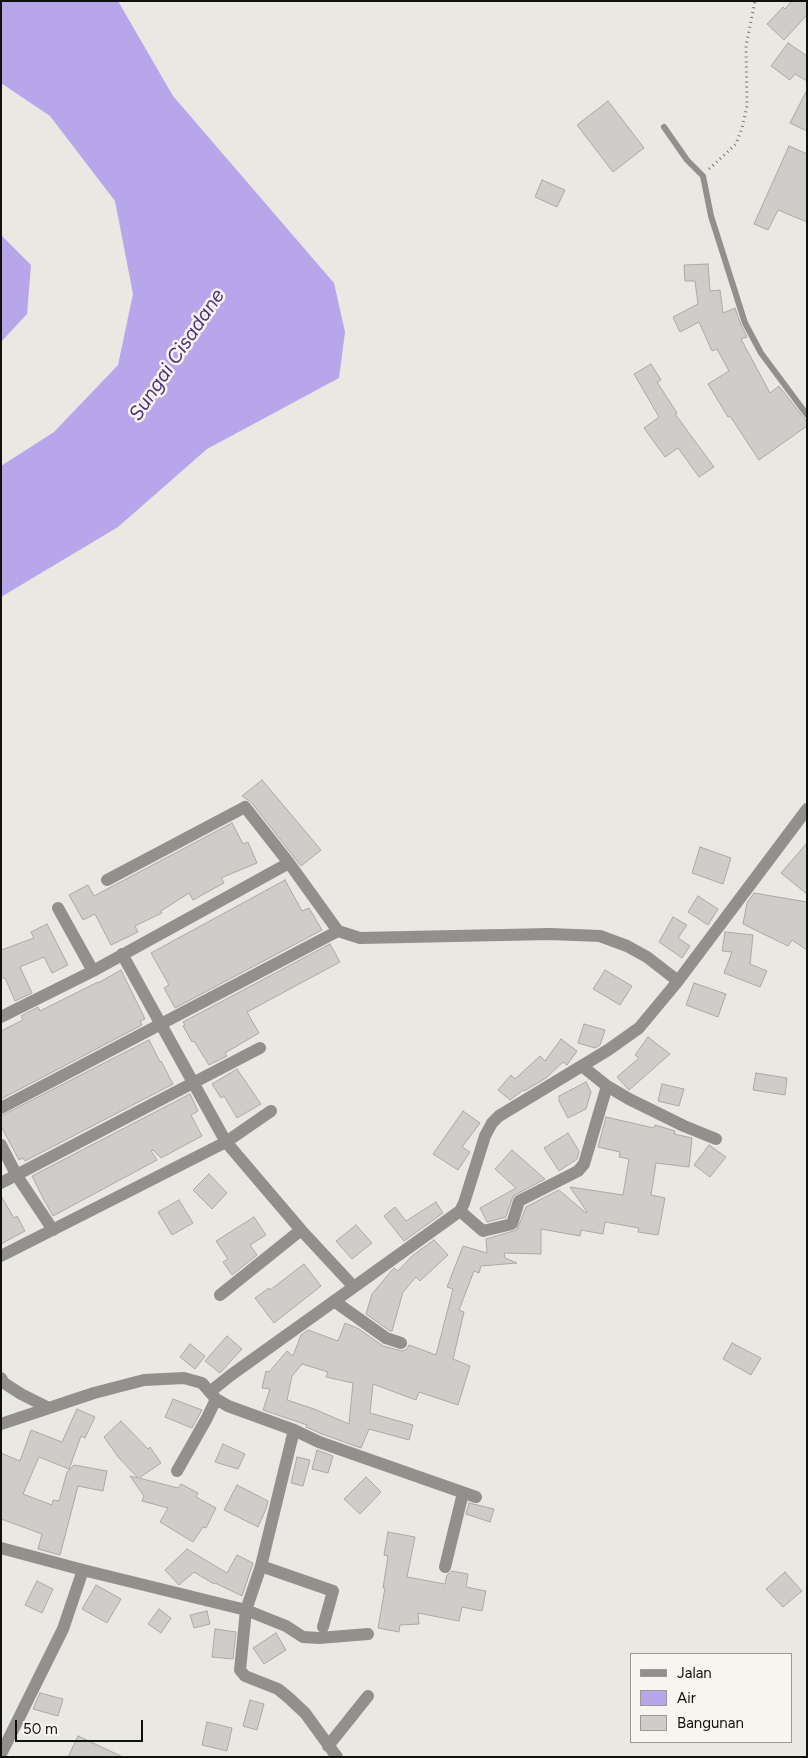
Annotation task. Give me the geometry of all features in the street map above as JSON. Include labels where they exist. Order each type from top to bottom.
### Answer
[{"type":"street","points":[[107,880],[245,807],[289,863],[338,931],[360,938],[550,934],[600,936],[627,946],[678,981]]},
{"type":"street","points":[[177,1471],[208,1418],[213,1395],[230,1375],[460,1211],[485,1136],[492,1123],[499,1116],[582,1066],[639,1028],[678,981],[807,809]]},
{"type":"street","points":[[1,1017],[93,971],[289,863]]},
{"type":"street","points":[[58,908],[93,971]]},
{"type":"street","points":[[1,1108],[338,931]]},
{"type":"street","points":[[122,954],[226,1142],[301,1230],[353,1286]]},
{"type":"street","points":[[1,1184],[260,1048]]},
{"type":"street","points":[[582,1066],[607,1086],[651,1110],[716,1139]]},
{"type":"street","points":[[460,1211],[483,1231],[512,1224],[517,1203],[520,1200],[578,1172],[584,1164],[607,1086]]},
{"type":"street","points":[[1,1256],[226,1142],[270,1111]]},
{"type":"street","points":[[1,1145],[17,1176],[53,1230]]},
{"type":"street","points":[[220,1296],[301,1230]]},
{"type":"street","points":[[334,1301],[386,1338],[401,1343]]},
{"type":"street","points":[[1,1378],[4,1383],[21,1394],[49,1408]]},
{"type":"street","points":[[1,1424],[94,1393],[144,1380],[184,1378],[202,1383],[213,1395],[228,1406],[294,1430],[319,1442],[476,1497]]},
{"type":"street","points":[[294,1430],[260,1566],[246,1610],[240,1670],[245,1676],[278,1690],[289,1698],[305,1713],[337,1757]]},
{"type":"street","points":[[445,1567],[463,1493]]},
{"type":"street","points":[[1,1548],[246,1610],[286,1626],[303,1637],[368,1634]]},
{"type":"street","points":[[260,1566],[333,1591],[323,1627]]},
{"type":"street","points":[[1,1754],[63,1629],[83,1570]]},
{"type":"street","points":[[328,1746],[368,1696]]},
{"type":"lane","points":[[664,128],[687,160],[703,176],[711,216],[745,322],[760,353],[807,415]]},
{"type":"path","points":[[703,176],[736,144],[742,128],[747,106],[746,46],[755,1]]},
{"type":"water","name":"Sungai Cisadane","points":[[1,1],[118,1],[173,96],[334,283],[345,332],[339,378],[207,449],[118,527],[1,597],[1,466],[54,432],[118,365],[133,294],[115,201],[50,116],[1,83]]},
{"type":"water","points":[[1,235],[31,265],[27,314],[1,342]]},
{"type":"building","points":[[792,1],[807,1],[807,15],[784,40],[767,24],[783,7],[785,9]]},
{"type":"building","points":[[788,43],[807,56],[807,81],[795,74],[790,80],[771,66]]},
{"type":"building","points":[[807,90],[807,131],[790,123]]},
{"type":"building","points":[[608,101],[644,148],[613,172],[577,125]]},
{"type":"building","points":[[789,146],[807,154],[807,222],[778,210],[768,230],[754,224]]},
{"type":"building","points":[[542,180],[565,190],[557,207],[535,197]]},
{"type":"building","points":[[708,264],[710,291],[720,290],[723,313],[735,308],[747,337],[741,339],[770,393],[779,386],[807,422],[807,426],[759,460],[730,416],[728,417],[708,384],[729,371],[717,349],[712,351],[699,322],[680,332],[673,317],[698,304],[695,281],[685,281],[684,265]]},
{"type":"building","points":[[651,364],[661,380],[657,382],[677,413],[675,414],[714,467],[699,477],[678,448],[665,457],[644,428],[659,417],[634,374]]},
{"type":"building","points":[[262,780],[321,850],[301,866],[251,802],[242,796]]},
{"type":"building","points":[[232,823],[243,844],[248,842],[257,863],[221,878],[224,883],[193,900],[189,893],[161,911],[162,913],[135,926],[138,932],[111,945],[95,914],[83,920],[69,895],[88,885],[94,896]]},
{"type":"building","points":[[807,843],[807,894],[781,873]]},
{"type":"building","points":[[700,847],[731,858],[723,884],[692,873]]},
{"type":"building","points":[[285,880],[302,911],[309,908],[322,930],[175,1008],[164,988],[169,985],[151,953]]},
{"type":"building","points":[[754,893],[807,902],[807,950],[792,940],[788,946],[743,924],[747,903]]},
{"type":"building","points":[[698,896],[718,909],[708,925],[688,912]]},
{"type":"building","points":[[673,917],[687,925],[678,938],[690,946],[682,958],[659,942]]},
{"type":"building","points":[[47,924],[68,965],[52,973],[44,957],[20,967],[32,993],[15,1001],[5,978],[1,978],[1,950],[34,938],[31,932]]},
{"type":"building","points":[[725,932],[753,935],[750,964],[767,971],[760,987],[724,973],[732,952],[722,951]]},
{"type":"building","points":[[330,944],[340,962],[247,1012],[259,1033],[225,1053],[227,1056],[209,1065],[194,1041],[192,1042],[183,1026],[185,1025],[183,1022]]},
{"type":"building","points":[[121,970],[145,1019],[140,1021],[142,1025],[1,1099],[1,1031],[23,1020],[21,1016],[38,1007],[40,1011]]},
{"type":"building","points":[[605,970],[632,986],[620,1005],[593,989]]},
{"type":"building","points":[[694,983],[726,994],[718,1017],[686,1005]]},
{"type":"building","points":[[584,1024],[605,1030],[600,1045],[595,1048],[578,1043]]},
{"type":"building","points":[[648,1037],[670,1054],[629,1090],[617,1077],[639,1058],[635,1055]]},
{"type":"building","points":[[561,1039],[577,1051],[567,1065],[563,1062],[546,1078],[523,1090],[510,1100],[498,1090],[511,1075],[515,1079],[540,1056],[545,1061]]},
{"type":"building","points":[[149,1040],[173,1084],[25,1161],[23,1158],[19,1160],[1,1126],[1,1116]]},
{"type":"building","points":[[237,1069],[261,1104],[237,1118],[224,1096],[221,1098],[212,1084]]},
{"type":"building","points":[[756,1073],[787,1078],[785,1095],[753,1090]]},
{"type":"building","points":[[586,1082],[591,1092],[586,1109],[568,1118],[559,1101],[559,1096]]},
{"type":"building","points":[[662,1084],[684,1089],[679,1106],[658,1101]]},
{"type":"building","points":[[190,1094],[198,1111],[191,1115],[202,1136],[161,1158],[153,1150],[151,1151],[157,1160],[53,1216],[32,1176]]},
{"type":"building","points":[[463,1111],[480,1123],[462,1147],[470,1152],[458,1170],[433,1154]]},
{"type":"building","points":[[606,1117],[654,1128],[655,1125],[675,1131],[674,1134],[692,1138],[689,1167],[656,1163],[651,1195],[665,1198],[658,1235],[638,1232],[639,1228],[605,1222],[603,1234],[581,1230],[580,1236],[541,1229],[541,1254],[504,1253],[505,1258],[517,1263],[481,1266],[479,1273],[474,1271],[459,1310],[464,1312],[453,1359],[470,1366],[458,1405],[419,1392],[416,1400],[373,1384],[370,1413],[413,1425],[409,1440],[369,1429],[361,1448],[322,1434],[306,1427],[307,1425],[263,1410],[270,1389],[262,1388],[266,1371],[269,1372],[287,1351],[293,1356],[301,1335],[308,1330],[338,1341],[345,1323],[359,1329],[383,1346],[402,1351],[407,1349],[409,1345],[436,1355],[453,1289],[447,1287],[463,1246],[487,1253],[486,1239],[517,1230],[526,1207],[559,1190],[586,1213],[570,1187],[623,1195],[629,1159],[619,1157],[620,1152],[598,1147]],"holes":[[[302,1364],[328,1372],[326,1377],[353,1383],[349,1424],[287,1400],[292,1376]]]},
{"type":"building","points":[[568,1133],[579,1151],[577,1159],[559,1171],[544,1148]]},
{"type":"building","points":[[709,1145],[726,1157],[710,1177],[694,1165]]},
{"type":"building","points":[[512,1150],[545,1179],[513,1196],[506,1217],[487,1222],[480,1208],[516,1188],[495,1169]]},
{"type":"building","points":[[209,1174],[227,1193],[212,1209],[193,1190]]},
{"type":"building","points":[[1,1196],[14,1218],[17,1216],[25,1231],[1,1244]]},
{"type":"building","points":[[179,1200],[193,1223],[172,1235],[158,1212]]},
{"type":"building","points":[[436,1202],[443,1213],[404,1241],[384,1216],[395,1207],[406,1221]]},
{"type":"building","points":[[254,1217],[266,1235],[250,1245],[257,1255],[232,1275],[223,1262],[228,1259],[216,1241]]},
{"type":"building","points":[[356,1225],[372,1243],[352,1259],[336,1241]]},
{"type":"building","points":[[434,1240],[448,1255],[420,1281],[416,1277],[403,1292],[392,1331],[390,1331],[366,1314],[372,1294],[394,1268],[398,1271],[412,1256]]},
{"type":"building","points":[[304,1264],[321,1286],[274,1323],[255,1298],[269,1288],[270,1290]]},
{"type":"building","points":[[227,1336],[242,1349],[220,1373],[205,1361]]},
{"type":"building","points":[[732,1343],[761,1358],[751,1375],[723,1359]]},
{"type":"building","points":[[190,1344],[205,1356],[195,1369],[180,1357]]},
{"type":"building","points":[[173,1399],[202,1410],[192,1428],[165,1417]]},
{"type":"building","points":[[77,1409],[95,1417],[85,1438],[81,1436],[69,1469],[39,1457],[23,1494],[52,1505],[53,1500],[59,1501],[67,1472],[74,1465],[107,1471],[103,1491],[78,1486],[60,1555],[38,1549],[42,1534],[1,1519],[1,1453],[20,1461],[31,1430],[62,1442]]},
{"type":"building","points":[[121,1421],[148,1449],[150,1447],[161,1463],[139,1478],[178,1488],[181,1484],[198,1493],[196,1497],[216,1508],[206,1528],[203,1527],[193,1542],[160,1522],[168,1508],[142,1501],[144,1496],[130,1476],[138,1478],[119,1458],[104,1437]]},
{"type":"building","points":[[223,1444],[245,1454],[238,1469],[215,1462]]},
{"type":"building","points":[[317,1450],[333,1456],[328,1473],[312,1469]]},
{"type":"building","points":[[297,1457],[310,1460],[303,1486],[291,1483]]},
{"type":"building","points":[[366,1477],[381,1492],[360,1514],[344,1499]]},
{"type":"building","points":[[237,1485],[268,1501],[258,1527],[224,1510]]},
{"type":"building","points":[[469,1503],[494,1509],[490,1522],[466,1514]]},
{"type":"building","points":[[388,1532],[415,1537],[407,1577],[445,1584],[447,1575],[452,1571],[468,1574],[466,1587],[486,1591],[482,1611],[462,1607],[459,1621],[418,1613],[419,1624],[400,1625],[399,1632],[378,1628],[385,1588],[383,1588],[388,1556],[384,1555]]},
{"type":"building","points":[[187,1549],[227,1573],[237,1555],[253,1563],[242,1596],[214,1584],[194,1572],[179,1585],[165,1570]]},
{"type":"building","points":[[785,1572],[802,1591],[783,1607],[766,1589]]},
{"type":"building","points":[[37,1581],[53,1589],[42,1613],[25,1605]]},
{"type":"building","points":[[96,1585],[121,1599],[107,1623],[82,1609]]},
{"type":"building","points":[[159,1609],[171,1618],[161,1633],[148,1624]]},
{"type":"building","points":[[207,1611],[210,1624],[194,1628],[190,1615]]},
{"type":"building","points":[[215,1629],[236,1632],[233,1659],[212,1657]]},
{"type":"building","points":[[276,1633],[286,1650],[264,1664],[253,1648]]},
{"type":"building","points":[[40,1693],[63,1699],[58,1716],[33,1709]]},
{"type":"building","points":[[250,1700],[264,1704],[257,1730],[243,1726]]},
{"type":"building","points":[[207,1722],[232,1728],[227,1751],[202,1745]]},
{"type":"building","points":[[78,1736],[123,1757],[68,1757]]}]
